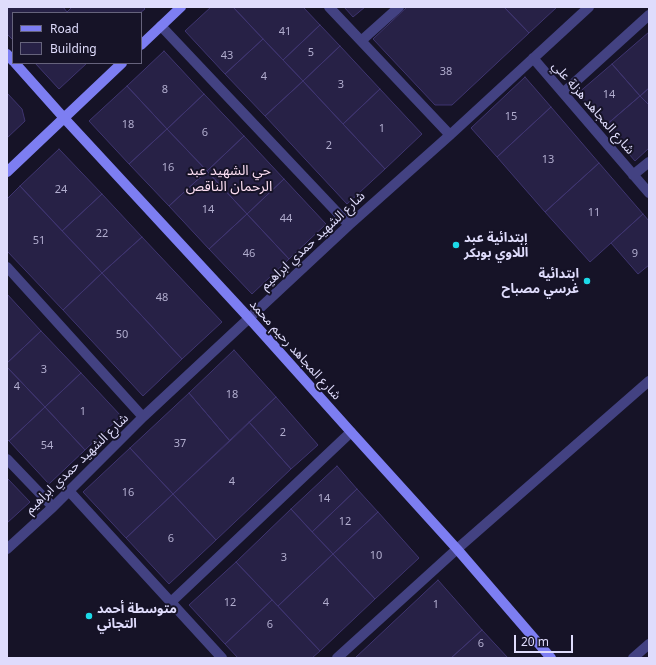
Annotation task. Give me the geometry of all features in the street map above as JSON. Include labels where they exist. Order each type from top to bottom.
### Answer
[{"type":"street","points":[[142,43],[181,7]]},
{"type":"street","points":[[329,7],[450,135]]},
{"type":"street","points":[[361,42],[399,7]]},
{"type":"street","name":"شارع الشهيد حمدي ابراهيم","points":[[7,549],[69,491],[143,417],[249,318],[589,7]]},
{"type":"street","points":[[563,93],[649,15]]},
{"type":"street","points":[[161,26],[348,226]]},
{"type":"street","name":"شارع المجاهد هزلة علي","points":[[533,58],[649,193]]},
{"type":"street","name":"شارع المجاهد رحيم محمد","points":[[16,64],[249,318],[457,549],[551,658]]},
{"type":"street","points":[[7,172],[121,64]]},
{"type":"street","points":[[633,175],[649,162]]},
{"type":"street","points":[[7,268],[143,417]]},
{"type":"street","points":[[337,658],[457,549],[649,381]]},
{"type":"street","points":[[170,603],[351,432]]},
{"type":"street","points":[[7,459],[52,507]]},
{"type":"street","points":[[69,491],[222,658]]},
{"type":"street","points":[[633,658],[649,644]]},
{"type":"building","points":[[7,7],[63,7],[67,12],[12,12],[12,39],[7,34]]},
{"type":"building","points":[[72,7],[143,7],[145,9],[141,12],[67,12]]},
{"type":"building","points":[[211,7],[233,7],[263,39],[225,74],[185,31]]},
{"type":"building","points":[[233,7],[303,7],[320,25],[283,60]]},
{"type":"building","points":[[344,7],[365,7],[353,17]]},
{"type":"building","points":[[407,7],[504,7],[529,33],[452,105],[435,105],[373,39]]},
{"type":"building","points":[[504,7],[557,7],[529,33]]},
{"type":"building","points":[[320,25],[340,46],[303,81],[283,60]]},
{"type":"building","points":[[649,32],[649,88],[640,96],[612,64]]},
{"type":"building","points":[[263,39],[303,81],[265,116],[225,74]]},
{"type":"building","points":[[340,46],[380,89],[343,124],[303,81]]},
{"type":"building","points":[[164,51],[204,94],[167,129],[127,86]]},
{"type":"building","points":[[36,64],[86,64],[59,89]]},
{"type":"building","points":[[612,64],[640,96],[605,126],[577,94]]},
{"type":"building","points":[[525,77],[551,107],[497,157],[471,128]]},
{"type":"building","points":[[303,81],[385,169],[347,204],[265,116]]},
{"type":"building","points":[[127,86],[167,129],[129,164],[89,121]]},
{"type":"building","points":[[649,88],[649,105],[640,96]]},
{"type":"building","points":[[380,89],[422,134],[385,169],[343,124]]},
{"type":"building","points":[[7,93],[22,109],[25,121],[7,138]]},
{"type":"building","points":[[204,94],[244,136],[207,171],[167,129]]},
{"type":"building","points":[[640,96],[649,105],[649,148],[635,161],[605,126]]},
{"type":"building","points":[[551,107],[599,163],[545,212],[497,157]]},
{"type":"building","points":[[167,129],[207,171],[169,206],[129,164]]},
{"type":"building","points":[[244,136],[284,179],[247,214],[207,171]]},
{"type":"building","points":[[59,149],[102,194],[62,231],[20,186]]},
{"type":"building","points":[[599,163],[643,214],[590,262],[545,212]]},
{"type":"building","points":[[207,171],[247,214],[209,249],[169,206]]},
{"type":"building","points":[[284,179],[326,224],[289,259],[247,214]]},
{"type":"building","points":[[20,186],[102,273],[63,310],[7,251],[7,199]]},
{"type":"building","points":[[102,194],[142,237],[102,273],[62,231]]},
{"type":"building","points":[[247,214],[289,259],[252,294],[209,249]]},
{"type":"building","points":[[643,214],[649,221],[649,265],[638,274],[611,243]]},
{"type":"building","points":[[142,237],[222,322],[182,359],[102,273]]},
{"type":"building","points":[[102,273],[182,359],[143,396],[63,310]]},
{"type":"building","points":[[7,294],[41,331],[7,363]]},
{"type":"building","points":[[41,331],[81,373],[45,407],[7,367],[7,363]]},
{"type":"building","points":[[234,350],[276,397],[230,441],[189,393]]},
{"type":"building","points":[[7,367],[45,407],[9,441],[7,439]]},
{"type":"building","points":[[81,373],[121,416],[85,450],[45,407]]},
{"type":"building","points":[[189,393],[230,441],[173,494],[130,448]]},
{"type":"building","points":[[276,397],[318,445],[291,469],[249,422]]},
{"type":"building","points":[[45,407],[85,450],[49,484],[9,441]]},
{"type":"building","points":[[249,422],[291,469],[216,540],[173,494]]},
{"type":"building","points":[[130,448],[173,494],[126,538],[83,492]]},
{"type":"building","points":[[337,466],[357,489],[312,532],[291,509]]},
{"type":"building","points":[[7,478],[30,502],[7,523]]},
{"type":"building","points":[[357,489],[378,512],[333,554],[312,532]]},
{"type":"building","points":[[173,494],[216,540],[169,584],[126,538]]},
{"type":"building","points":[[291,509],[333,554],[278,606],[236,562]]},
{"type":"building","points":[[378,512],[419,558],[375,599],[333,554]]},
{"type":"building","points":[[333,554],[375,599],[320,651],[278,606]]},
{"type":"building","points":[[236,562],[272,600],[225,644],[189,605]]},
{"type":"building","points":[[438,580],[482,630],[451,658],[355,658]]},
{"type":"building","points":[[272,600],[320,651],[312,658],[238,658],[225,644]]},
{"type":"building","points":[[482,630],[508,658],[451,658]]},
{"type":"place","name":"إبتدائية عبد اللاوي بوبكر","points":[[456,245]]},
{"type":"place","name":"ابتدائية غرسي مصباح","points":[[587,281]]},
{"type":"place","name":"متوسطة أحمد التجاني","points":[[89,616]]},
{"type":"district","name":"حي الشهيد عبد الرحمان الناقص","points":[[229,180]]}]
